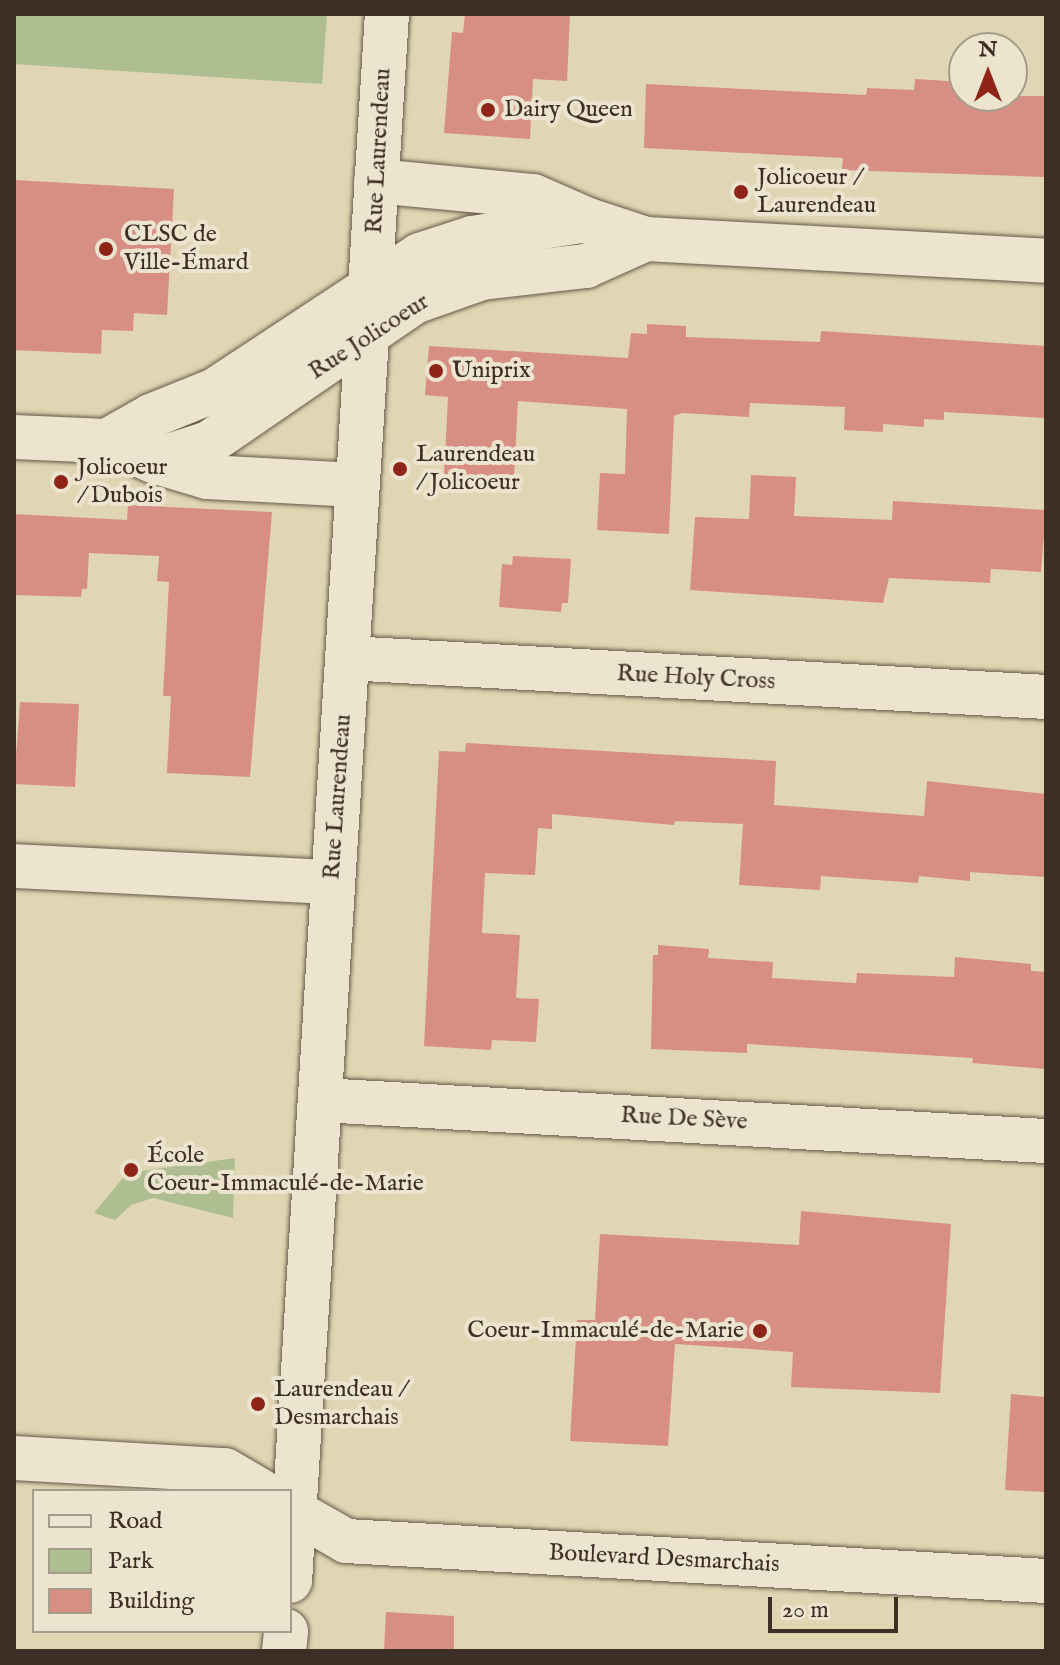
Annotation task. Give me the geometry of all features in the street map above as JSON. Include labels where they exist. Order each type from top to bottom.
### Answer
[{"type":"street","name":"Rue Laurendeau","points":[[283,1489],[321,1100],[387,14]]},
{"type":"street","name":"Rue Jolicoeur","points":[[376,181],[533,196],[588,220],[646,239],[1046,261]]},
{"type":"street","name":"Rue Jolicoeur","points":[[107,441],[151,416],[215,390],[420,255],[446,246],[588,220]]},
{"type":"street","name":"Rue Jolicoeur","points":[[153,461],[209,443],[414,302],[452,288],[531,270],[586,266],[646,239]]},
{"type":"street","points":[[14,437],[107,441],[153,461],[207,477],[356,485]]},
{"type":"street","name":"Rue Holy Cross","points":[[347,658],[1046,697]]},
{"type":"street","points":[[14,866],[332,882]]},
{"type":"street","name":"Rue De Sève","points":[[321,1100],[1046,1141]]},
{"type":"street","name":"Boulevard Desmarchais","points":[[14,1458],[225,1470],[257,1489]]},
{"type":"street","name":"Boulevard Desmarchais","points":[[292,1510],[346,1541],[1046,1581]]},
{"type":"green space","points":[[14,14],[327,14],[322,84],[14,64]]},
{"type":"green space","points":[[235,1158],[233,1218],[153,1198],[131,1205],[115,1220],[94,1213],[127,1173]]},
{"type":"building","points":[[465,14],[570,14],[567,81],[533,79],[530,139],[444,133],[452,32],[463,33]]},
{"type":"building","points":[[915,79],[948,81],[948,112],[1028,112],[1028,96],[1046,96],[1046,177],[842,170],[843,158],[644,148],[646,84],[866,95],[867,88],[914,90]]},
{"type":"building","points":[[14,180],[174,189],[167,315],[134,313],[133,331],[102,330],[101,354],[14,350]]},
{"type":"building","points":[[647,324],[686,326],[686,337],[820,342],[821,331],[1046,346],[1046,418],[944,412],[944,420],[924,419],[924,427],[883,424],[883,432],[844,430],[845,407],[750,403],[749,417],[682,413],[674,416],[669,534],[597,530],[600,473],[625,474],[627,409],[518,401],[514,478],[500,478],[500,490],[460,488],[461,475],[444,475],[448,397],[425,395],[429,346],[628,358],[631,333],[647,334]]},
{"type":"building","points":[[751,475],[796,477],[794,516],[892,520],[893,501],[1046,510],[1041,572],[991,569],[990,583],[889,578],[883,603],[690,590],[695,517],[749,519]]},
{"type":"building","points":[[128,505],[272,512],[250,777],[167,773],[171,696],[163,696],[169,582],[157,581],[159,556],[89,553],[87,589],[82,589],[81,597],[14,595],[14,514],[127,520]]},
{"type":"building","points":[[513,556],[571,559],[568,603],[562,603],[561,612],[499,607],[502,564],[512,565]]},
{"type":"building","points":[[20,702],[79,704],[75,787],[14,784]]},
{"type":"building","points":[[466,743],[776,761],[774,805],[924,816],[927,781],[1046,794],[1046,877],[970,872],[970,881],[919,876],[918,883],[821,876],[820,890],[739,885],[743,824],[675,821],[674,825],[552,814],[552,829],[538,828],[535,875],[485,873],[482,933],[520,935],[516,998],[539,999],[536,1042],[492,1040],[491,1050],[424,1046],[439,751],[465,752]]},
{"type":"building","points":[[658,945],[709,949],[708,958],[773,962],[772,978],[856,983],[857,973],[954,977],[955,957],[1031,964],[1031,971],[1046,972],[1046,1069],[972,1063],[973,1058],[747,1044],[747,1053],[651,1049],[653,955],[658,955]]},
{"type":"building","name":"Coeur-Immaculé-de-Marie","points":[[801,1211],[951,1224],[940,1393],[791,1387],[793,1352],[675,1344],[668,1446],[570,1441],[577,1320],[595,1320],[600,1234],[799,1245]]},
{"type":"building","points":[[1011,1394],[1046,1397],[1046,1492],[1005,1490]]},
{"type":"building","points":[[386,1612],[454,1616],[454,1651],[384,1651]]},
{"type":"place","name":"Dairy Queen","points":[[488,110]]},
{"type":"place","name":"Jolicoeur / Laurendeau","points":[[741,192]]},
{"type":"place","name":"CLSC de Ville-Émard","points":[[106,249]]},
{"type":"place","name":"Uniprix","points":[[436,371]]},
{"type":"place","name":"Laurendeau / Jolicoeur","points":[[400,469]]},
{"type":"place","name":"Jolicoeur / Dubois","points":[[61,482]]},
{"type":"place","name":"École Coeur-Immaculé-de-Marie","points":[[131,1170]]},
{"type":"place","name":"Coeur-Immaculé-de-Marie","points":[[760,1331]]},
{"type":"place","name":"Laurendeau / Desmarchais","points":[[258,1404]]}]
